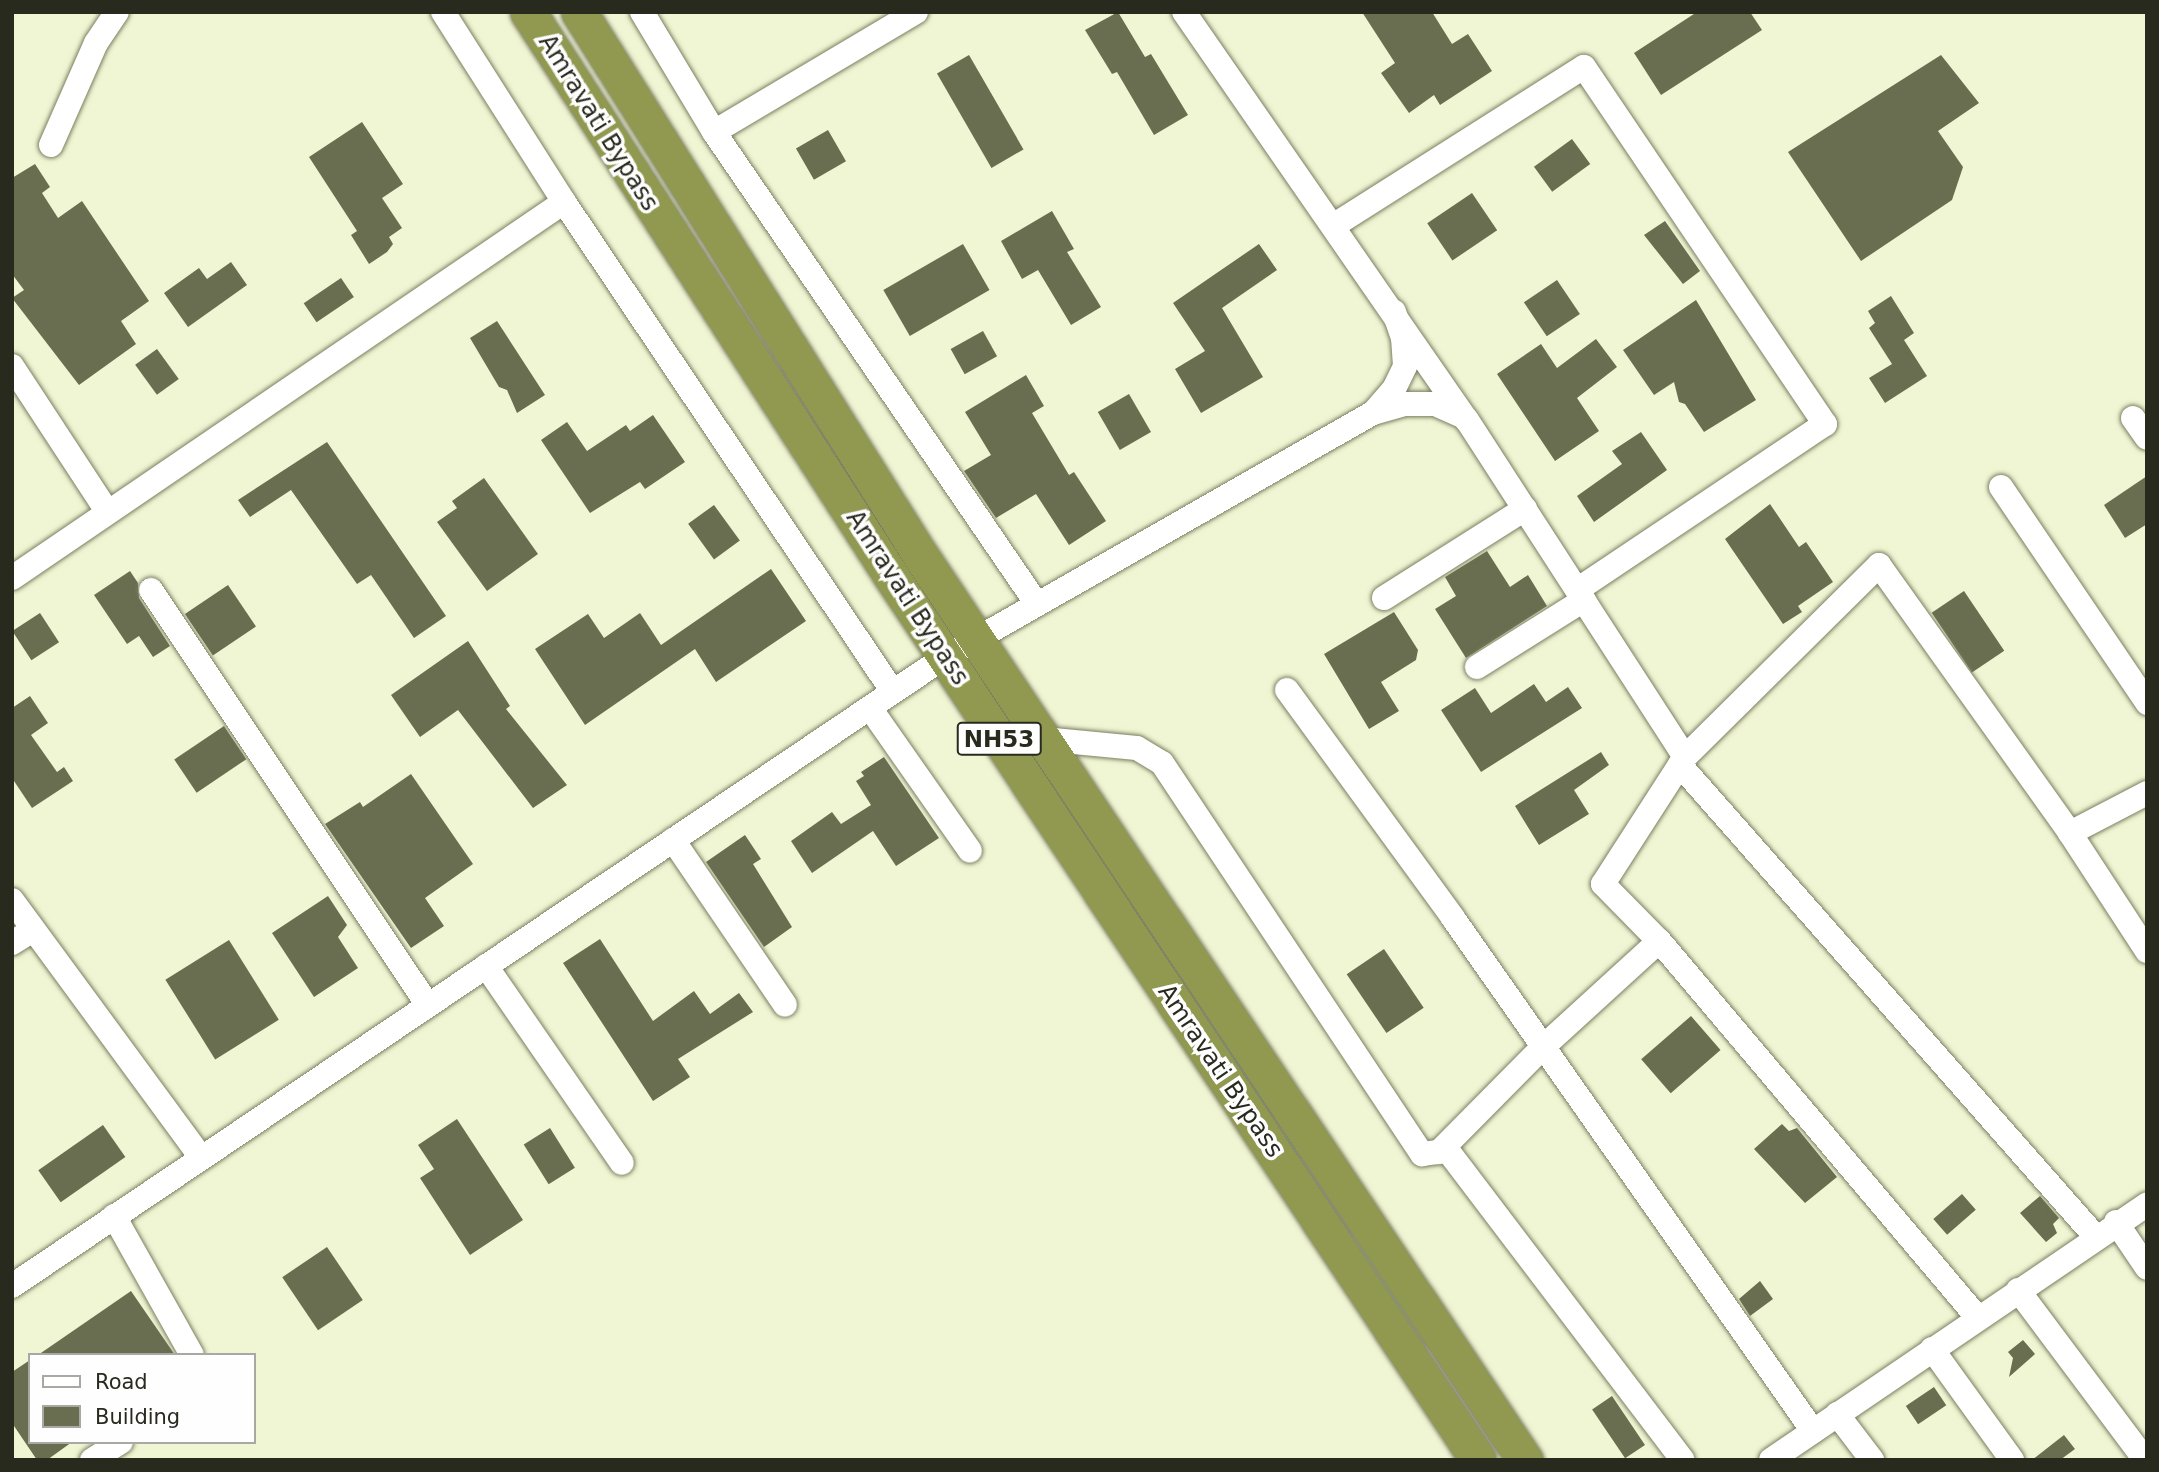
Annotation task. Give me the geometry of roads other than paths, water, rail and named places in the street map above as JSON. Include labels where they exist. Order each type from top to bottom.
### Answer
[{"type":"highway","name":"Amravati Bypass","points":[[528,12],[945,657],[1478,1460]]},
{"type":"highway","name":"Amravati Bypass","points":[[579,12],[976,638],[1525,1460]]},
{"type":"street","points":[[51,145],[96,43],[117,12]]},
{"type":"street","points":[[443,12],[564,202],[893,692]]},
{"type":"street","points":[[642,12],[714,132],[1037,604]]},
{"type":"street","points":[[714,132],[916,12]]},
{"type":"street","points":[[1184,12],[1467,420],[1580,595],[1682,761],[2095,1236]]},
{"type":"street","points":[[1333,226],[1584,67],[1825,424],[1476,667]]},
{"type":"street","points":[[12,578],[564,202]]},
{"type":"street","points":[[1373,413],[1394,389],[1405,366],[1403,338],[1394,312]]},
{"type":"street","points":[[12,366],[107,511]]},
{"type":"street","points":[[12,1286],[976,638],[1373,413],[1404,404],[1435,404],[1467,420]]},
{"type":"street","points":[[2001,487],[2147,703]]},
{"type":"street","points":[[1384,598],[1525,509]]},
{"type":"street","points":[[1978,1318],[1659,941],[1603,884],[1682,761],[1879,565],[2070,833],[2147,951]]},
{"type":"street","points":[[152,590],[428,1005]]},
{"type":"street","points":[[1287,690],[1543,1047],[1813,1431]]},
{"type":"street","points":[[870,708],[970,851]]},
{"type":"street","points":[[1043,739],[1137,748],[1161,763],[1413,1145],[1431,1156],[1445,1147],[1543,1047],[1659,941]]},
{"type":"street","points":[[2070,833],[2147,793]]},
{"type":"street","points":[[673,840],[785,1005]]},
{"type":"street","points":[[12,900],[23,936],[201,1157]]},
{"type":"street","points":[[486,966],[622,1163]]},
{"type":"street","points":[[1445,1147],[1684,1460]]},
{"type":"street","points":[[1771,1460],[2095,1236],[2147,1204]]},
{"type":"street","points":[[114,1216],[191,1353]]},
{"type":"street","points":[[2116,1222],[2147,1268]]},
{"type":"street","points":[[2018,1290],[2145,1460]]},
{"type":"street","points":[[1932,1349],[2012,1460]]},
{"type":"street","points":[[1837,1414],[1872,1460]]},
{"type":"street","points":[[92,1460],[118,1444]]}]
